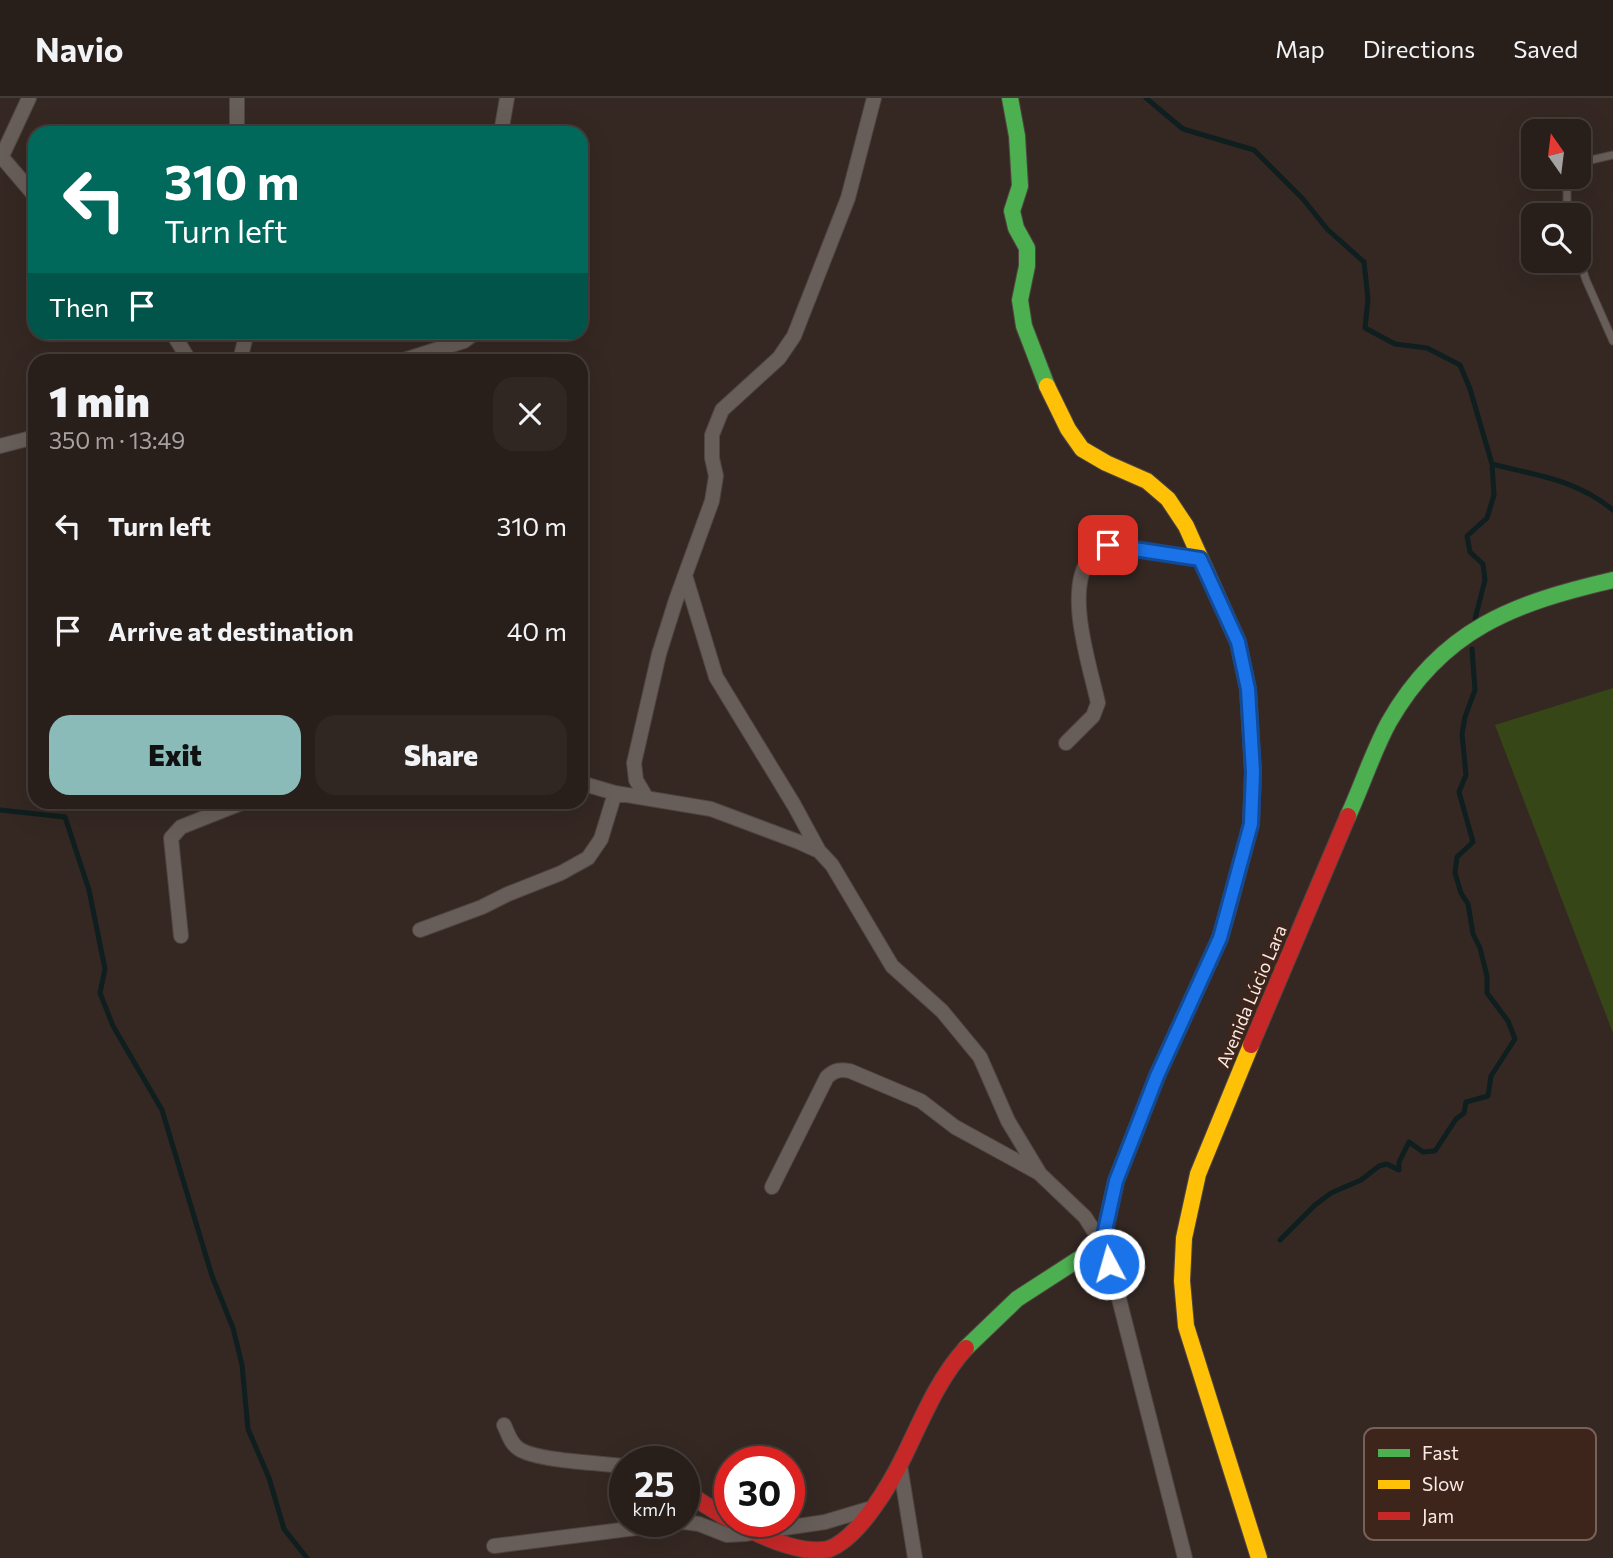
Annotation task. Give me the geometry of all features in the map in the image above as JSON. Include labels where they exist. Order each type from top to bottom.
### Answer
[{"type":"street","points":[[28,187],[1,156],[29,98]]},
{"type":"street","points":[[237,98],[237,126]]},
{"type":"street","points":[[502,126],[507,98]]},
{"type":"street","points":[[646,797],[636,780],[634,763],[659,654],[712,501],[716,476],[712,458],[712,435],[722,410],[779,358],[794,336],[848,198],[874,98]]},
{"type":"street","points":[[752,1537],[771,1546],[815,1555],[851,1533],[872,1508],[900,1465],[946,1373],[982,1329],[1058,1269],[1102,1244],[1116,1181],[1157,1076],[1220,938],[1251,824],[1253,772],[1248,689],[1238,642],[1186,526],[1168,499],[1147,481],[1082,449],[1068,429],[1041,373],[1024,326],[1020,300],[1027,266],[1027,248],[1016,228],[1012,211],[1020,186],[1017,136],[1010,98]]},
{"type":"street","points":[[423,354],[465,340]]},
{"type":"street","points":[[0,446],[28,439]]},
{"type":"street","points":[[1066,743],[1093,716],[1098,703],[1079,617],[1081,579],[1090,557],[1108,545],[1200,559]]},
{"type":"street","points":[[685,575],[721,689],[766,758],[819,851],[844,883],[892,966],[942,1011],[980,1057],[1008,1121],[1040,1174]]},
{"type":"street","name":"Avenida Lúcio Lara","points":[[1259,1558],[1190,1337],[1182,1299],[1180,1271],[1184,1231],[1192,1188],[1205,1152],[1388,724],[1417,678],[1458,639],[1510,608],[1544,596],[1613,580]]},
{"type":"street","points":[[588,785],[615,793],[711,809],[819,851]]},
{"type":"street","points":[[420,930],[482,907],[561,873],[588,858],[601,839],[615,793]]},
{"type":"street","points":[[181,936],[171,838],[181,827],[226,809]]},
{"type":"street","points":[[772,1187],[827,1077],[841,1069],[921,1101],[955,1127],[1040,1174],[1085,1217],[1102,1244],[1115,1283],[1185,1558]]},
{"type":"street","points":[[504,1425],[512,1443],[520,1450],[541,1456],[609,1464]]},
{"type":"street","points":[[900,1465],[915,1558]]},
{"type":"street","points":[[700,1502],[714,1513]]},
{"type":"street","points":[[805,1525],[872,1508]]},
{"type":"street","points":[[494,1546],[684,1522],[714,1530]]},
{"type":"lane","points":[[1591,160],[1613,155]]},
{"type":"lane","points":[[1584,273],[1613,341]]},
{"type":"green space","points":[[1613,688],[1613,1033],[1495,725]]},
{"type":"waterway","points":[[1146,98],[1183,129],[1254,150],[1303,199],[1327,229],[1364,262],[1368,299],[1365,328],[1395,344],[1427,348],[1460,365],[1470,389],[1492,464],[1494,495],[1487,518],[1467,536],[1470,552],[1483,564],[1485,580],[1475,619]]},
{"type":"waterway","points":[[1492,464],[1570,485],[1585,491],[1613,510]]},
{"type":"waterway","points":[[1280,1240],[1331,1193],[1361,1180],[1379,1166],[1387,1164],[1399,1170],[1399,1162],[1409,1142],[1423,1152],[1435,1151],[1456,1119],[1464,1113],[1466,1102],[1488,1096],[1491,1076],[1515,1039],[1508,1021],[1487,993],[1487,976],[1480,948],[1473,934],[1468,904],[1461,893],[1455,873],[1457,857],[1473,842],[1459,792],[1466,775],[1462,734],[1475,690],[1472,649]]},
{"type":"waterway","points":[[0,810],[65,817],[89,890],[105,969],[100,993],[113,1026],[162,1110],[212,1276],[233,1328],[242,1365],[248,1429],[269,1478],[284,1529],[307,1558]]},
{"type":"traffic: fast","points":[[1010,98],[1017,136],[1020,186],[1012,211],[1016,228],[1027,248],[1027,266],[1020,300],[1024,326],[1047,386]]},
{"type":"traffic: fast","points":[[1348,816],[1389,722],[1410,690],[1432,664],[1457,642],[1513,611],[1544,599],[1613,580]]},
{"type":"traffic: fast","points":[[966,1348],[1017,1299],[1102,1244],[1116,1181],[1157,1076],[1220,938],[1228,910]]},
{"type":"traffic: slow","points":[[1047,386],[1068,429],[1082,449],[1147,481],[1168,499],[1186,526],[1238,642],[1248,689],[1253,772],[1251,824],[1228,910]]},
{"type":"traffic: slow","points":[[1251,1045],[1198,1174],[1184,1238],[1182,1281],[1186,1326],[1259,1558]]},
{"type":"traffic: jam","points":[[1251,1045],[1348,816]]},
{"type":"traffic: jam","points":[[700,1501],[753,1532],[793,1547],[829,1549],[841,1543],[863,1521],[883,1494],[939,1385],[966,1348]]},
{"type":"route","points":[[1108,545],[1200,559],[1238,642],[1248,689],[1253,772],[1251,824],[1220,938],[1157,1076],[1116,1181],[1102,1244],[1109,1264]]}]
